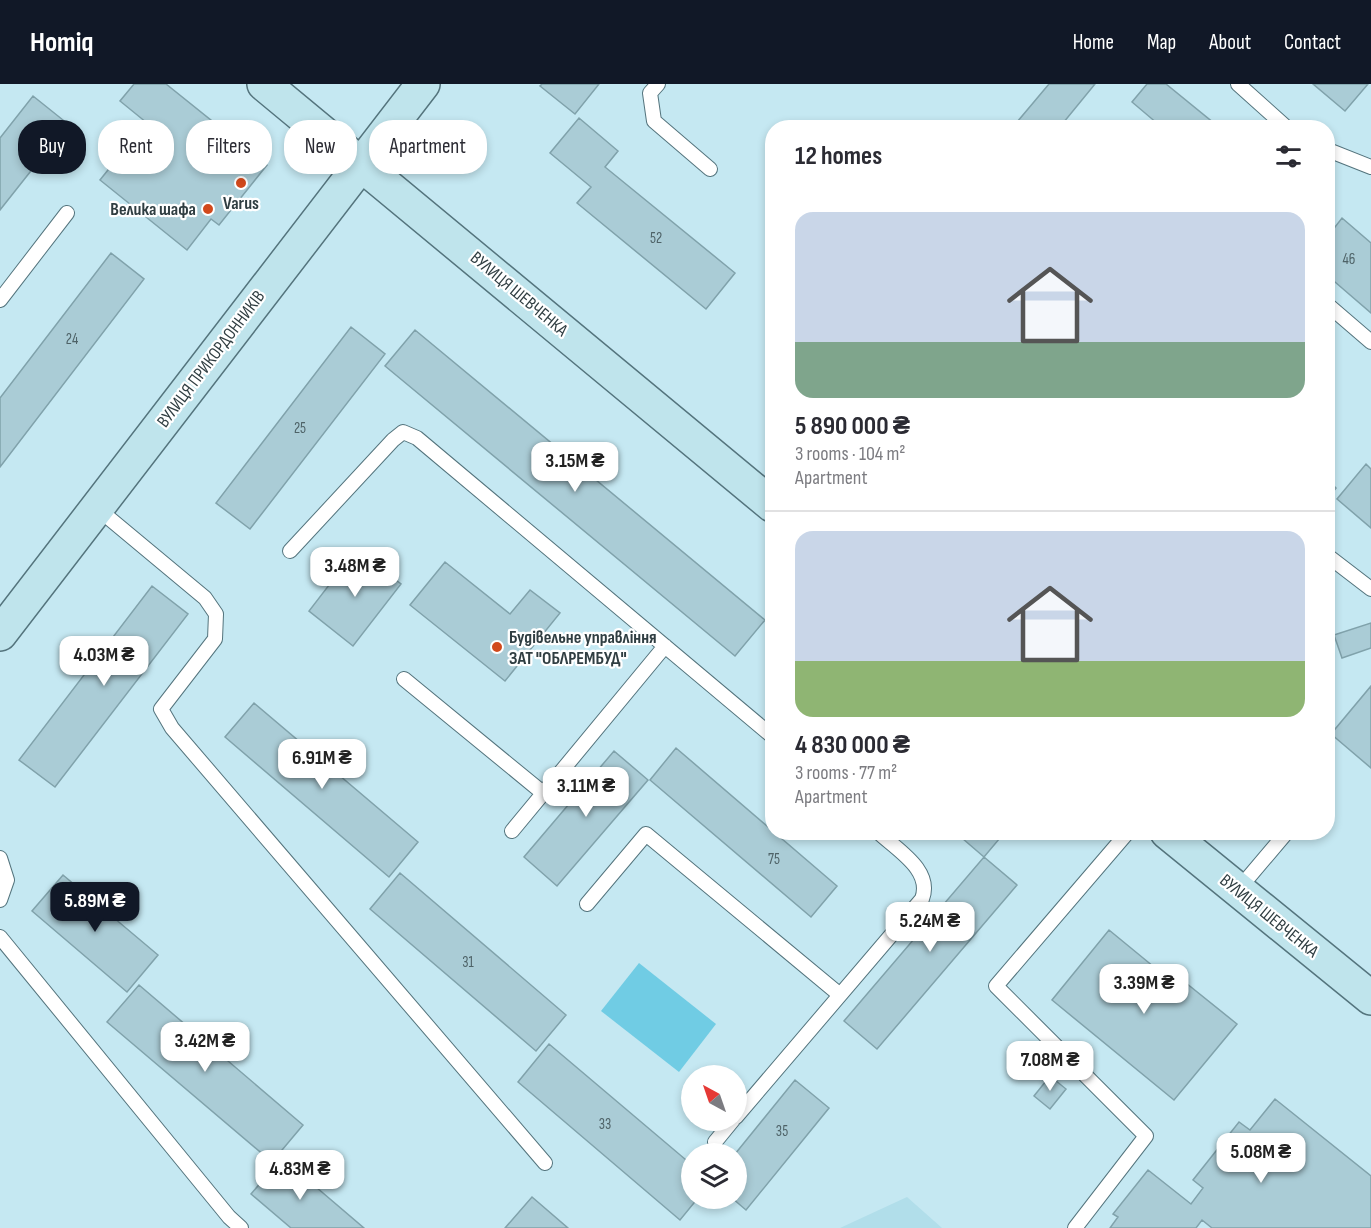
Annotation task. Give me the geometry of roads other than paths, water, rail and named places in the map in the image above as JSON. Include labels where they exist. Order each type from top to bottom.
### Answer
[{"type":"street","name":"ВУЛИЦЯ ШЕВЧЕНКА","points":[[264,84],[765,499]]},
{"type":"street","name":"ВУЛИЦЯ ПРИКОРДОННИКІВ","points":[[0,634],[423,84]]},
{"type":"street","name":"ВУЛИЦЯ ШЕВЧЕНКА","points":[[1176,840],[1371,999]]},
{"type":"lane","points":[[658,84],[650,93],[654,121],[710,169]]},
{"type":"lane","points":[[1238,84],[1278,120]]},
{"type":"lane","points":[[1335,153],[1371,167]]},
{"type":"lane","points":[[0,300],[67,213]]},
{"type":"lane","points":[[1335,311],[1371,342]]},
{"type":"lane","points":[[290,551],[403,432],[417,438],[765,730]]},
{"type":"lane","points":[[97,508],[205,598],[216,614],[215,639],[161,709],[172,728],[545,1163]]},
{"type":"lane","points":[[1335,561],[1371,589]]},
{"type":"lane","points":[[512,831],[665,646]]},
{"type":"lane","points":[[404,679],[543,793]]},
{"type":"lane","points":[[587,904],[646,834],[840,995]]},
{"type":"lane","points":[[747,1104],[922,899],[926,888],[921,873],[886,840]]},
{"type":"lane","points":[[1076,1228],[1146,1136],[996,986],[1121,840]]},
{"type":"lane","points":[[1237,891],[1280,840]]},
{"type":"lane","points":[[0,858],[8,880],[0,900]]},
{"type":"lane","points":[[0,937],[221,1208],[241,1228]]},
{"type":"lane","points":[[715,1142],[724,1131]]},
{"type":"place","name":"Varus","points":[[241,183]]},
{"type":"place","name":"Велика шафа","points":[[208,209]]},
{"type":"place","name":"Будівельне управління ЗАТ \"ОБЛРЕМБУД\"","points":[[497,647]]}]
